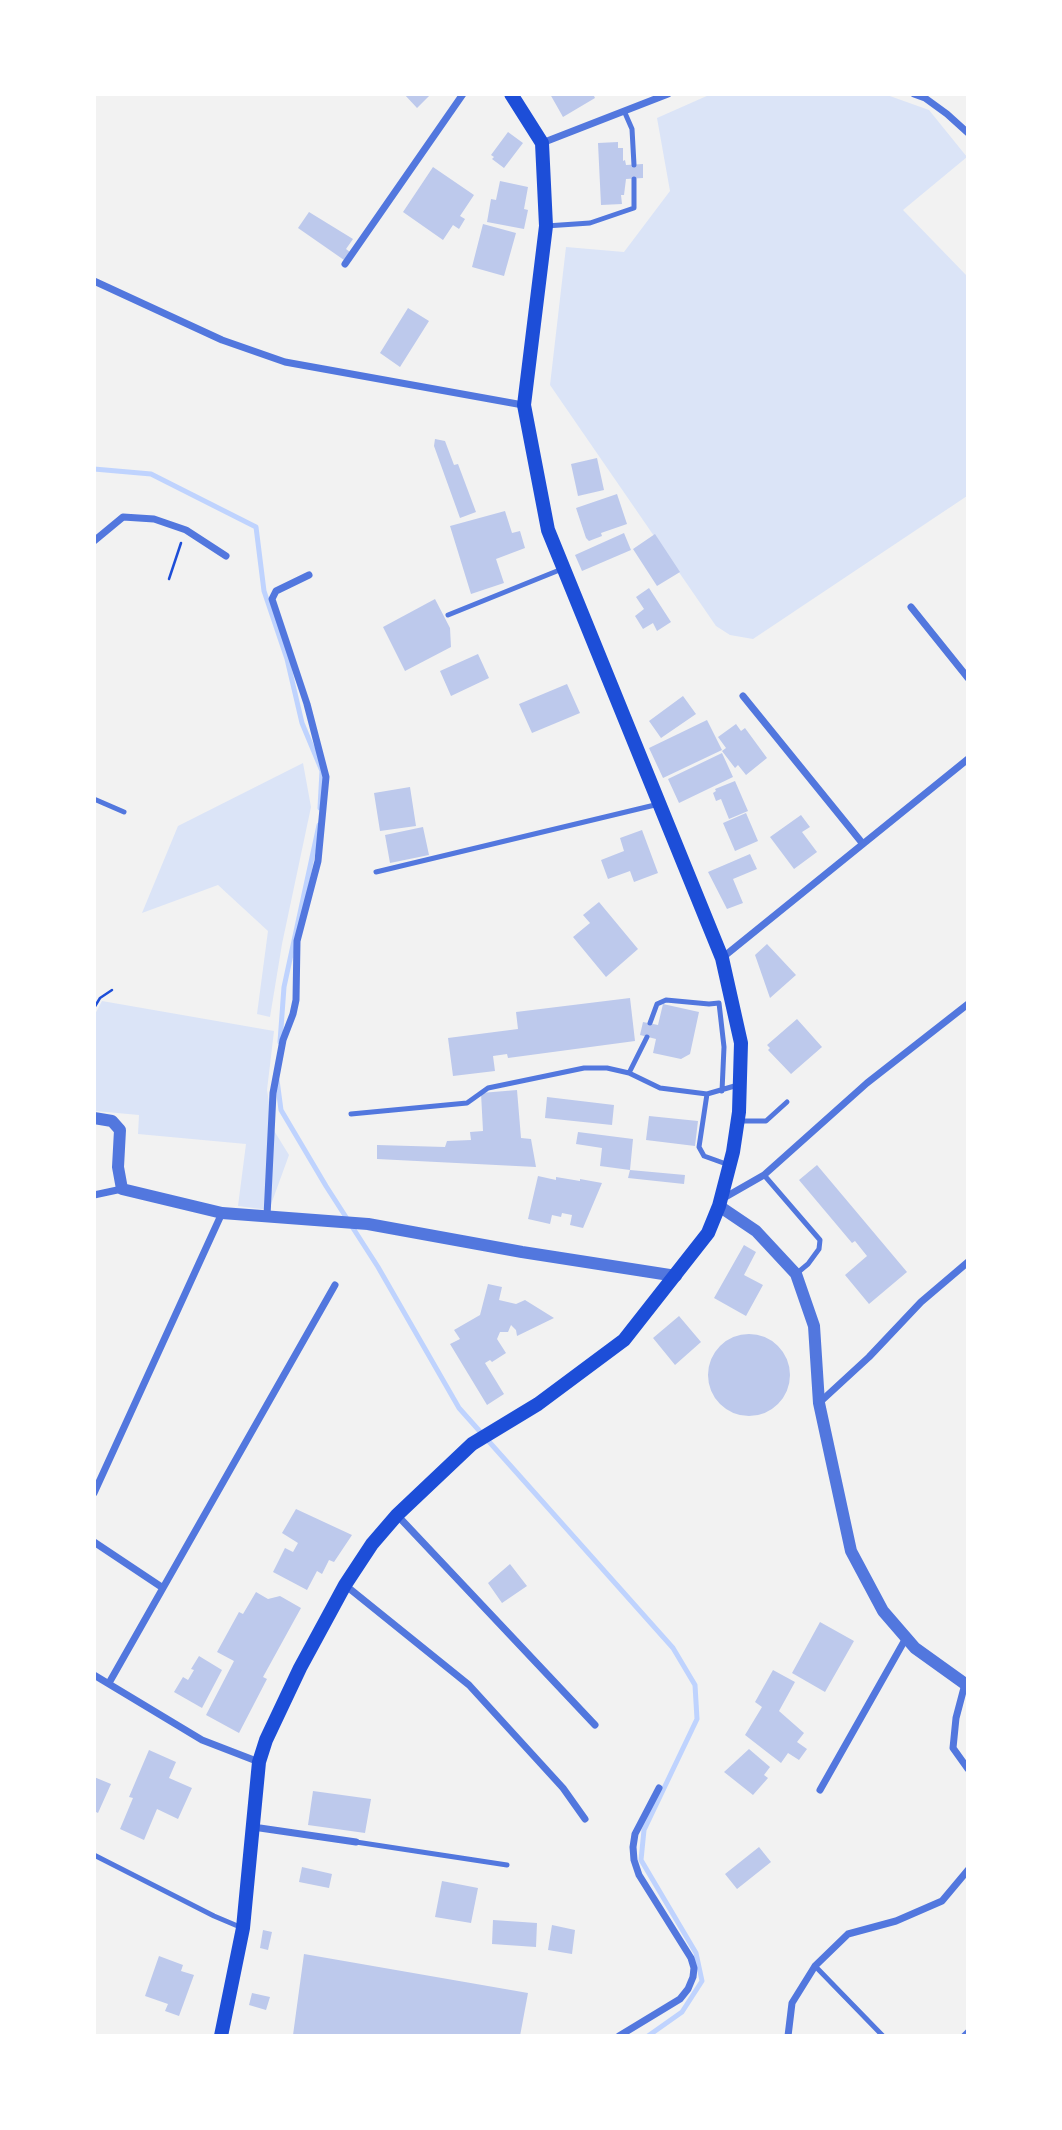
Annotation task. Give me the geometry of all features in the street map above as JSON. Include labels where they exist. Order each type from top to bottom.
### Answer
[{"type":"main road","points":[[221,2035],[243,1928],[259,1762],[266,1740],[300,1668],[345,1585],[372,1544],[397,1515],[472,1444],[538,1404],[624,1340],[708,1233],[730,1166],[737,1121],[741,1043],[726,1001],[722,958],[548,530],[524,405],[546,226],[542,144],[511,94]]},
{"type":"street","points":[[345,264],[463,94]]},
{"type":"street","points":[[542,144],[668,94]]},
{"type":"street","points":[[914,94],[947,114],[968,133]]},
{"type":"street","points":[[94,281],[222,340],[285,362],[524,405]]},
{"type":"street","points":[[94,541],[123,517],[154,519],[186,530],[226,556]]},
{"type":"street","points":[[267,1216],[273,1093],[283,1040],[296,1000],[298,942],[318,860],[326,777],[307,704],[272,599],[276,591],[309,575]]},
{"type":"street","points":[[911,607],[968,678]]},
{"type":"street","points":[[743,696],[863,844]]},
{"type":"street","points":[[722,958],[968,759]]},
{"type":"street","points":[[968,1003],[867,1083],[764,1175],[720,1203],[756,1231],[796,1274],[814,1326],[819,1403],[851,1551],[883,1611],[906,1638],[915,1648],[967,1684],[956,1718],[953,1748],[968,1769]]},
{"type":"street","points":[[94,1118],[112,1121],[120,1130],[118,1167],[122,1189]]},
{"type":"street","points":[[94,1195],[122,1189],[222,1213],[368,1224],[676,1276]]},
{"type":"street","points":[[94,1493],[222,1213]]},
{"type":"street","points":[[819,1403],[869,1357],[921,1302],[968,1262]]},
{"type":"street","points":[[109,1683],[335,1285]]},
{"type":"street","points":[[397,1515],[596,1725]]},
{"type":"street","points":[[94,1542],[163,1588]]},
{"type":"street","points":[[345,1585],[469,1685],[563,1788],[585,1819]]},
{"type":"street","points":[[820,1790],[906,1638]]},
{"type":"street","points":[[94,1675],[202,1740],[259,1762]]},
{"type":"street","points":[[619,2035],[680,1999],[693,1977],[691,1958],[639,1875],[634,1860],[635,1834],[659,1788]]},
{"type":"street","points":[[252,1827],[356,1842]]},
{"type":"street","points":[[788,2035],[792,2003],[815,1966],[848,1934],[896,1921],[942,1901],[968,1870]]},
{"type":"lane","points":[[625,113],[632,129],[634,165]]},
{"type":"lane","points":[[546,226],[590,223],[634,208],[634,179]]},
{"type":"lane","points":[[448,615],[562,569]]},
{"type":"lane","points":[[94,799],[124,812]]},
{"type":"lane","points":[[376,872],[659,804]]},
{"type":"lane","points":[[650,1023],[657,1004],[661,1001],[709,1004],[726,1001],[722,1091]]},
{"type":"lane","points":[[629,1073],[647,1037]]},
{"type":"lane","points":[[351,1114],[467,1103],[488,1088],[584,1068],[607,1068],[629,1073],[660,1088],[707,1094],[741,1084]]},
{"type":"lane","points":[[707,1094],[699,1147],[704,1156],[730,1166]]},
{"type":"lane","points":[[737,1121],[766,1121],[787,1102]]},
{"type":"lane","points":[[764,1175],[820,1240],[819,1249],[796,1274]]},
{"type":"lane","points":[[356,1842],[507,1865]]},
{"type":"lane","points":[[94,1855],[243,1928]]},
{"type":"lane","points":[[815,1966],[883,2035]]},
{"type":"lane","points":[[963,2035],[968,2031]]},
{"type":"path","points":[[169,579],[186,530]]},
{"type":"path","points":[[94,1008],[100,998],[112,990]]},
{"type":"shaded area","points":[[709,95],[887,95],[929,110],[967,157],[903,210],[967,276],[967,496],[753,639],[730,635],[716,626],[550,385],[566,247],[624,252],[670,191],[657,118]]},
{"type":"shaded area","points":[[303,763],[311,807],[282,944],[270,1017],[257,1014],[268,931],[218,885],[142,913],[178,826]]},
{"type":"shaded area","points":[[102,1001],[274,1031],[267,1090],[273,1129],[289,1155],[269,1210],[238,1206],[246,1144],[138,1134],[139,1115],[95,1111],[94,1016]]},
{"type":"building","points":[[404,94],[431,94],[417,108]]},
{"type":"building","points":[[550,94],[593,94],[595,98],[563,117]]},
{"type":"building","points":[[508,132],[523,143],[504,168],[492,159],[494,157],[491,155]]},
{"type":"building","points":[[618,142],[618,148],[623,148],[623,161],[625,160],[626,165],[643,164],[643,178],[626,179],[624,195],[621,195],[622,204],[601,205],[598,143]]},
{"type":"building","points":[[433,167],[474,195],[460,216],[465,219],[459,229],[453,225],[443,240],[403,212]]},
{"type":"building","points":[[500,181],[528,187],[524,209],[528,210],[524,229],[487,222],[491,199],[496,200]]},
{"type":"building","points":[[309,212],[353,239],[346,249],[350,252],[344,260],[298,228]]},
{"type":"building","points":[[483,224],[516,233],[504,276],[472,267]]},
{"type":"building","points":[[408,308],[429,321],[400,367],[380,353]]},
{"type":"building","points":[[435,439],[445,441],[454,465],[458,464],[476,512],[460,518],[434,446]]},
{"type":"building","points":[[597,458],[604,490],[578,496],[571,464]]},
{"type":"building","points":[[617,494],[627,524],[601,533],[602,536],[589,541],[576,508]]},
{"type":"building","points":[[505,511],[512,533],[520,531],[525,548],[496,559],[504,583],[471,594],[450,526]]},
{"type":"building","points":[[624,533],[631,550],[582,571],[575,555]]},
{"type":"building","points":[[655,534],[680,572],[657,586],[633,549]]},
{"type":"building","points":[[649,588],[671,622],[657,631],[653,623],[643,629],[635,616],[644,609],[636,597]]},
{"type":"building","points":[[435,599],[450,628],[451,647],[405,671],[383,627]]},
{"type":"building","points":[[478,654],[489,678],[451,696],[440,671]]},
{"type":"building","points":[[567,684],[580,713],[532,733],[519,704]]},
{"type":"building","points":[[683,696],[696,714],[661,738],[649,721]]},
{"type":"building","points":[[707,720],[722,750],[663,778],[649,748]]},
{"type":"building","points":[[736,724],[741,731],[745,728],[767,758],[746,775],[738,765],[735,768],[722,751],[726,748],[718,737]]},
{"type":"building","points":[[722,753],[733,777],[679,803],[668,779]]},
{"type":"building","points":[[735,781],[748,811],[729,819],[721,799],[716,801],[713,793],[715,789]]},
{"type":"building","points":[[410,787],[416,826],[380,831],[374,793]]},
{"type":"building","points":[[746,813],[758,841],[735,851],[723,823]]},
{"type":"building","points":[[801,815],[810,827],[802,832],[817,852],[794,869],[770,837]]},
{"type":"building","points":[[423,827],[429,855],[390,863],[385,835]]},
{"type":"building","points":[[642,830],[658,873],[634,882],[630,871],[608,879],[601,860],[624,851],[620,838]]},
{"type":"building","points":[[750,854],[757,869],[733,879],[743,903],[727,909],[708,872]]},
{"type":"building","points":[[599,902],[638,949],[606,977],[573,937],[590,923],[583,915]]},
{"type":"building","points":[[767,944],[796,975],[770,998],[755,955]]},
{"type":"building","points":[[630,998],[635,1041],[508,1058],[507,1054],[493,1056],[495,1071],[453,1076],[448,1038],[518,1029],[516,1012]]},
{"type":"building","points":[[663,1004],[699,1012],[690,1054],[681,1059],[653,1053],[656,1039],[640,1035],[643,1022],[658,1025]]},
{"type":"building","points":[[797,1019],[822,1047],[791,1074],[768,1050],[770,1048],[767,1045]]},
{"type":"building","points":[[517,1090],[521,1138],[531,1139],[536,1167],[377,1159],[377,1145],[445,1147],[447,1141],[471,1140],[470,1132],[483,1131],[481,1093]]},
{"type":"building","points":[[547,1097],[614,1105],[612,1125],[545,1118]]},
{"type":"building","points":[[649,1116],[698,1121],[695,1146],[646,1140]]},
{"type":"building","points":[[578,1132],[633,1139],[630,1170],[600,1166],[602,1148],[576,1144]]},
{"type":"building","points":[[817,1165],[907,1272],[869,1304],[845,1275],[867,1256],[855,1241],[852,1243],[799,1180]]},
{"type":"building","points":[[630,1170],[685,1175],[684,1184],[628,1178]]},
{"type":"building","points":[[538,1176],[602,1183],[583,1228],[570,1225],[572,1215],[562,1213],[561,1217],[552,1215],[550,1224],[528,1219]]},
{"type":"building","points":[[744,1245],[756,1252],[744,1275],[763,1285],[746,1316],[714,1298]]},
{"type":"building","points":[[488,1284],[502,1287],[499,1300],[516,1304],[525,1300],[554,1318],[517,1336],[511,1325],[508,1332],[500,1332],[497,1339],[506,1353],[492,1362],[490,1360],[485,1363],[504,1394],[487,1405],[450,1344],[460,1339],[454,1330],[480,1315]]},
{"type":"building","points":[[679,1316],[701,1342],[675,1365],[653,1338]]},
{"type":"building","points":[[741,1334],[757,1334],[772,1341],[783,1352],[790,1367],[787,1391],[778,1404],[757,1416],[741,1416],[726,1409],[715,1398],[708,1383],[708,1367],[715,1352],[726,1341]]},
{"type":"building","points":[[296,1509],[352,1535],[334,1562],[329,1560],[322,1574],[317,1571],[307,1590],[273,1572],[285,1548],[293,1552],[298,1543],[282,1533]]},
{"type":"building","points":[[510,1564],[527,1586],[502,1603],[488,1583]]},
{"type":"building","points":[[256,1592],[268,1599],[280,1596],[301,1608],[263,1677],[267,1679],[239,1733],[206,1715],[234,1661],[217,1652],[239,1612],[243,1614]]},
{"type":"building","points":[[820,1622],[854,1641],[825,1692],[792,1673]]},
{"type":"building","points":[[199,1656],[222,1670],[202,1708],[174,1692],[183,1677],[188,1680]]},
{"type":"building","points":[[773,1670],[795,1682],[779,1711],[804,1733],[797,1742],[807,1749],[799,1760],[788,1753],[781,1763],[745,1735],[762,1707],[755,1702]]},
{"type":"building","points":[[749,1749],[770,1767],[764,1775],[768,1778],[753,1795],[724,1772]]},
{"type":"building","points":[[149,1750],[176,1762],[169,1778],[192,1788],[178,1819],[157,1809],[144,1840],[120,1829],[133,1798],[129,1797]]},
{"type":"building","points":[[94,1777],[111,1784],[98,1813],[94,1811]]},
{"type":"building","points":[[313,1791],[371,1799],[365,1833],[308,1825]]},
{"type":"building","points":[[759,1847],[771,1862],[737,1889],[725,1874]]},
{"type":"building","points":[[302,1867],[332,1874],[329,1888],[299,1882]]},
{"type":"building","points":[[442,1881],[478,1888],[471,1923],[435,1917]]},
{"type":"building","points":[[493,1920],[537,1923],[536,1947],[492,1944]]},
{"type":"building","points":[[552,1925],[575,1930],[572,1954],[548,1950]]},
{"type":"building","points":[[263,1930],[272,1932],[268,1950],[260,1948]]},
{"type":"building","points":[[304,1954],[528,1993],[520,2036],[293,2035]]},
{"type":"building","points":[[159,1956],[183,1965],[181,1971],[194,1975],[179,2016],[165,2011],[168,2004],[145,1996]]},
{"type":"building","points":[[252,1993],[270,1997],[266,2010],[249,2005]]},
{"type":"waterway","points":[[94,469],[151,474],[256,527],[264,591],[287,659],[302,723],[322,771],[320,808]]},
{"type":"waterway","points":[[280,1042],[284,987],[319,825]]},
{"type":"waterway","points":[[277,1080],[281,1110],[378,1267],[459,1408],[673,1648],[695,1685],[697,1719],[644,1830],[641,1860],[696,1953],[702,1981],[682,2012],[648,2036]]}]
